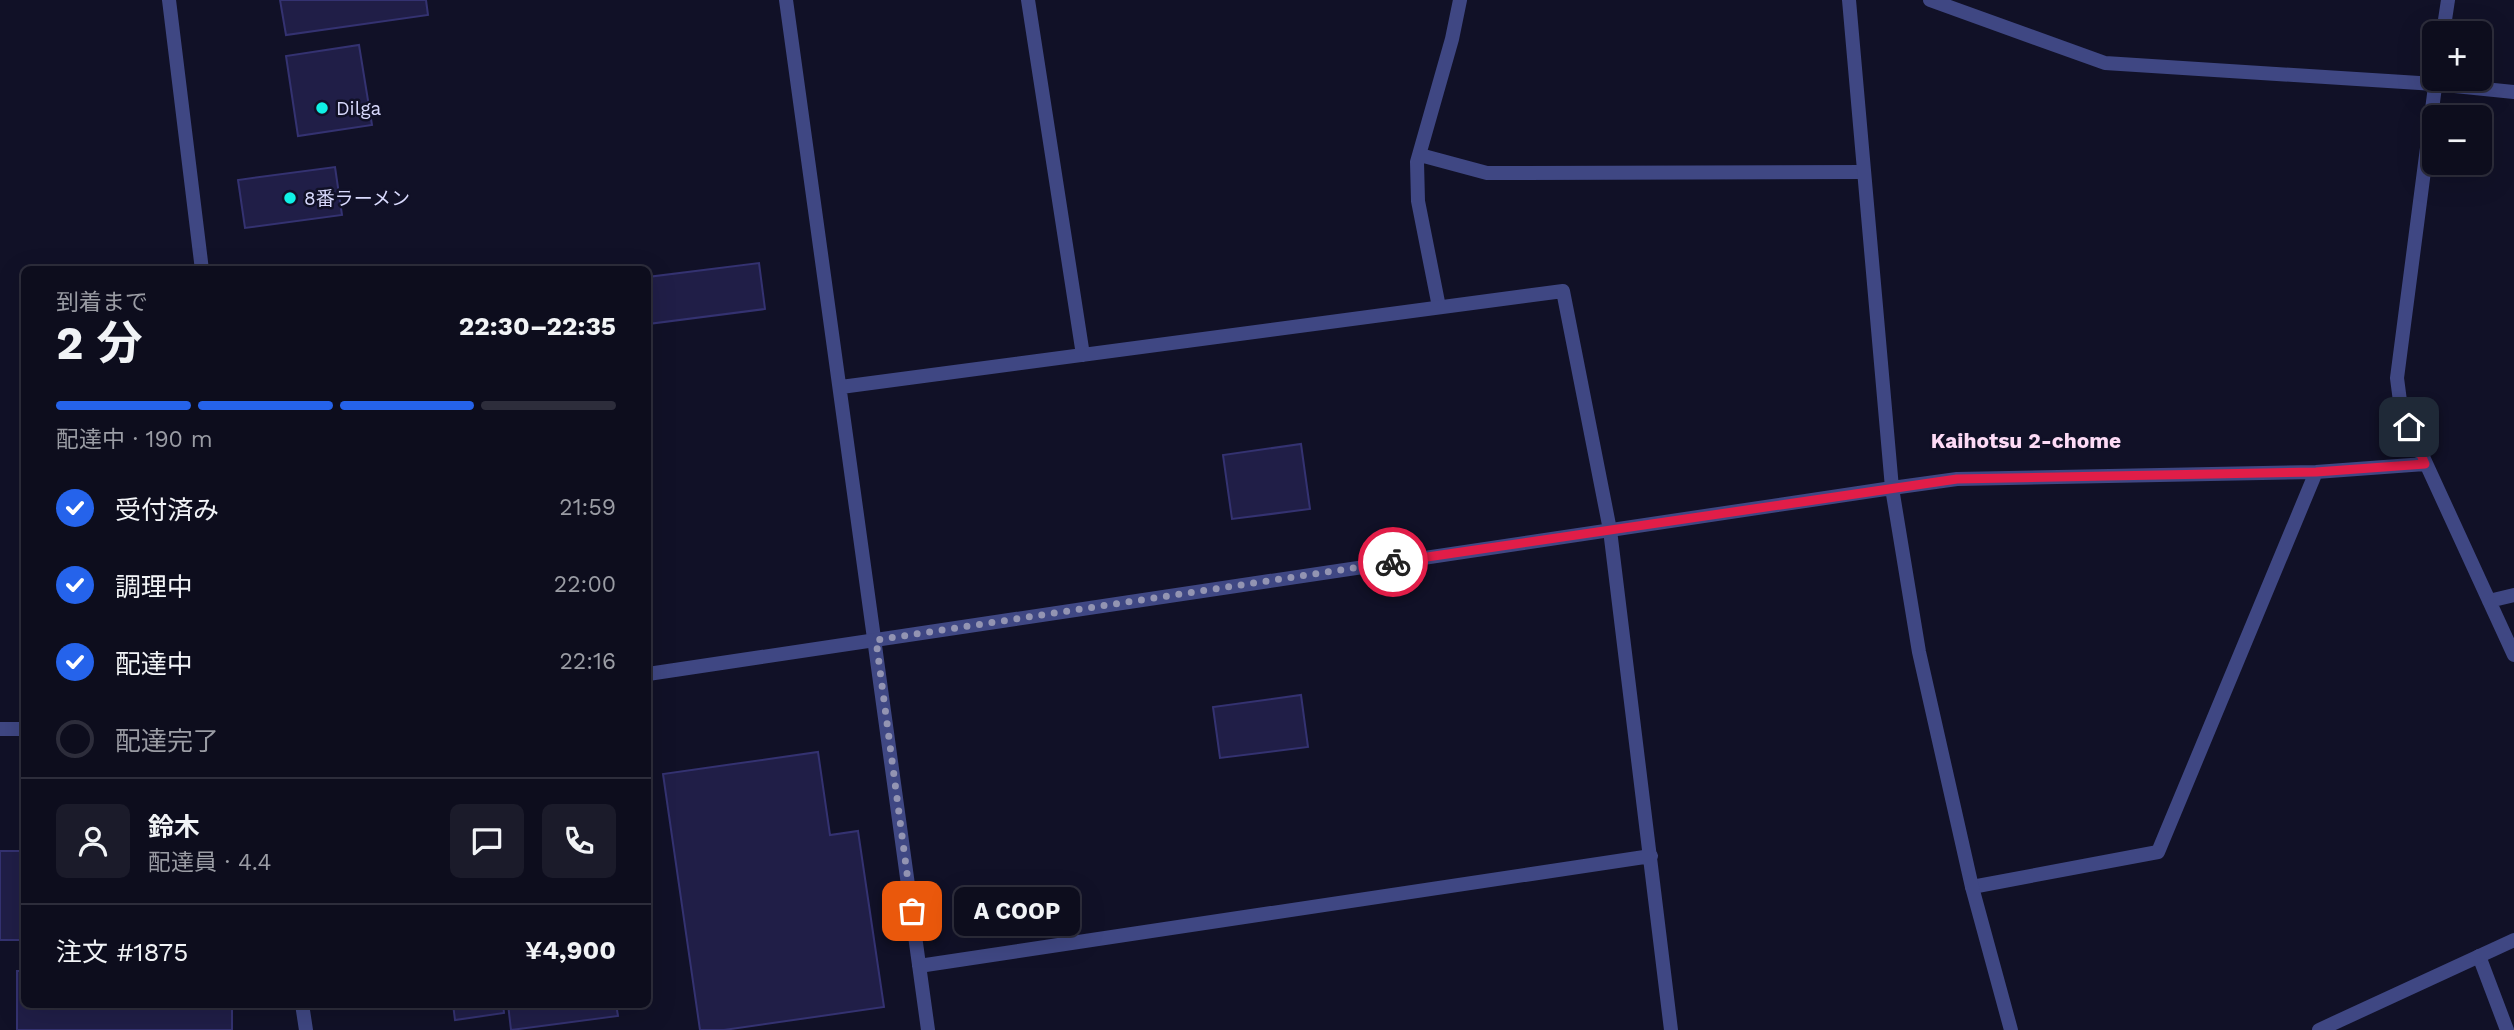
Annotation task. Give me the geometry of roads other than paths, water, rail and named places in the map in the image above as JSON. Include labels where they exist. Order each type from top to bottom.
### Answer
[{"type":"street","points":[[169,0],[202,266]]},
{"type":"street","points":[[786,0],[928,1030]]},
{"type":"street","points":[[1028,0],[1083,355]]},
{"type":"street","points":[[1439,307],[1418,201],[1417,162],[1452,39],[1460,0]]},
{"type":"street","points":[[1849,0],[1892,488],[1919,652],[1972,887],[2011,1030]]},
{"type":"street","points":[[1930,0],[2105,63],[2422,80]]},
{"type":"street","points":[[2445,21],[2448,0]]},
{"type":"street","points":[[2492,89],[2514,92]]},
{"type":"street","points":[[2435,91],[2397,377],[2401,409],[2514,655]]},
{"type":"street","points":[[1420,155],[1487,173],[1864,172]]},
{"type":"street","points":[[841,387],[1563,291],[1610,530],[1671,1030]]},
{"type":"street","points":[[651,674],[1957,479],[2316,472],[2425,464]]},
{"type":"street","points":[[1972,887],[2158,852],[2316,472]]},
{"type":"street","points":[[2489,601],[2514,595]]},
{"type":"street","points":[[0,729],[21,729]]},
{"type":"street","points":[[919,966],[1651,856]]},
{"type":"street","points":[[2319,1030],[2514,940]]},
{"type":"street","points":[[2479,956],[2507,1030]]},
{"type":"street","points":[[303,1008],[306,1030]]},
{"type":"place","name":"Dilga","points":[[322,108]]},
{"type":"place","name":"8番ラーメン","points":[[290,198]]},
{"type":"place","name":"A COOP","points":[[912,911]]},
{"type":"district","name":"Kaihotsu 2-chome","points":[[2026,440]]}]
